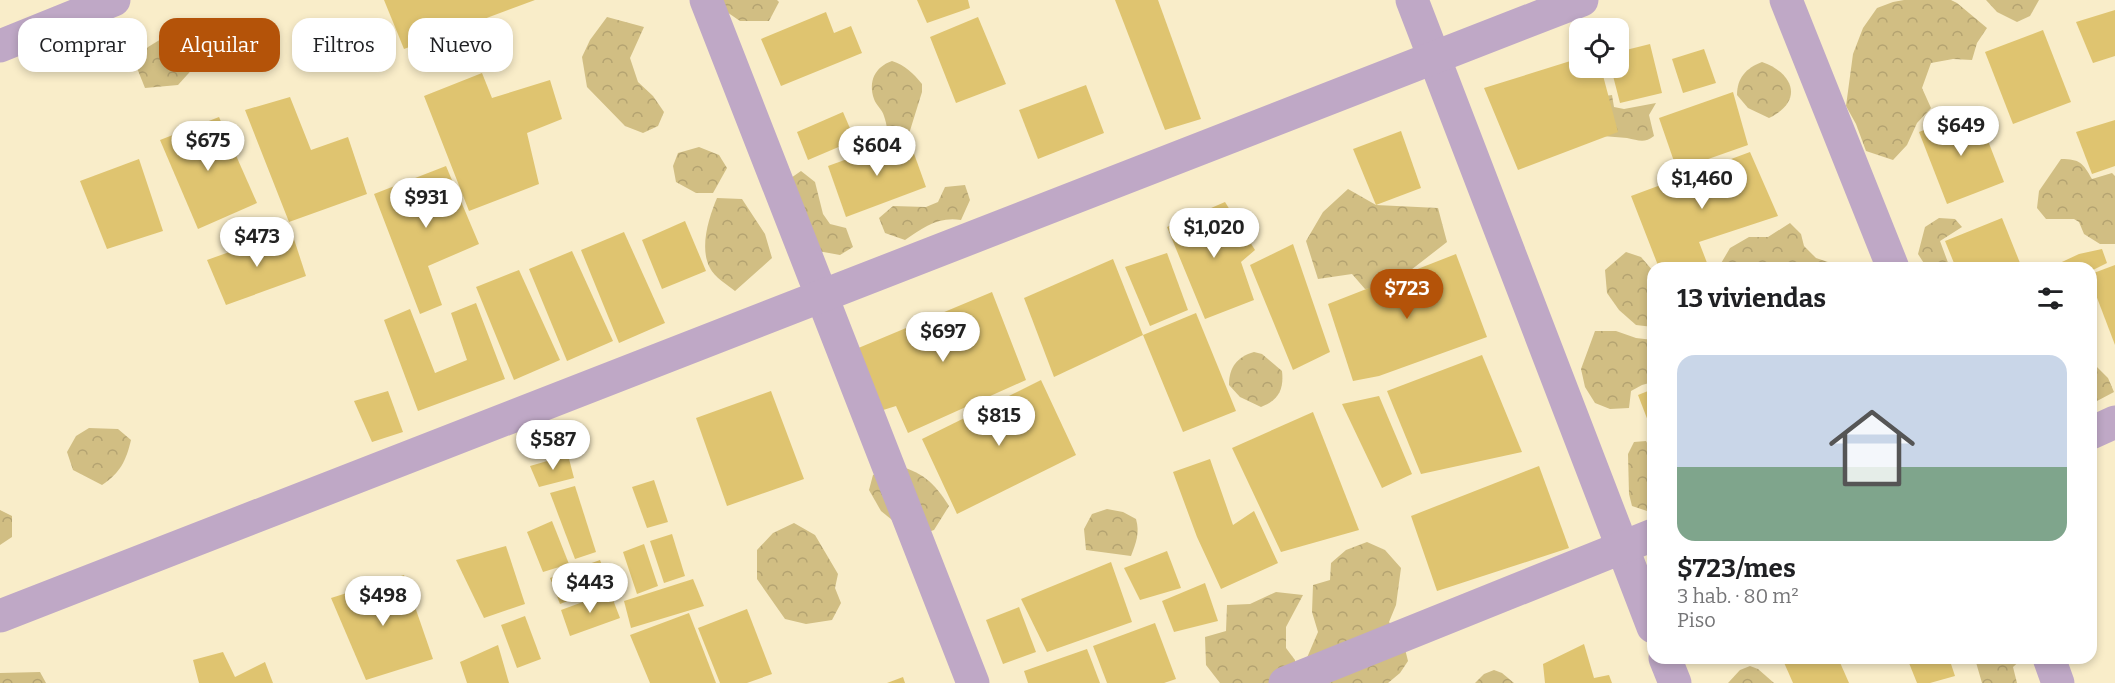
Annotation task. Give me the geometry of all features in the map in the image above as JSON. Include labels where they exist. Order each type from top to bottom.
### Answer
[{"type":"street","points":[[0,46],[114,0]]},
{"type":"street","points":[[706,0],[973,683]]},
{"type":"street","points":[[1412,0],[1647,612]]},
{"type":"street","points":[[0,616],[1582,0]]},
{"type":"street","points":[[1796,3],[1891,262]]},
{"type":"street","points":[[2097,430],[2115,422]]},
{"type":"street","points":[[1285,683],[1647,537]]},
{"type":"street","points":[[1667,664],[1675,683]]},
{"type":"street","points":[[2051,664],[2058,683]]},
{"type":"green space","points":[[722,0],[777,0],[779,2],[769,21],[740,21],[724,10]]},
{"type":"green space","points":[[1951,0],[1987,28],[1977,43],[1972,60],[1953,59],[1931,63],[1922,88],[1931,108],[1917,123],[1907,145],[1893,160],[1866,151],[1856,124],[1846,106],[1853,54],[1863,28],[1877,8],[1893,2]]},
{"type":"green space","points":[[1986,0],[2039,0],[2030,16],[2017,22],[1997,12]]},
{"type":"green space","points":[[607,17],[644,27],[630,58],[638,82],[653,96],[664,112],[658,126],[643,133],[625,126],[587,87],[582,57],[590,40]]},
{"type":"green space","points":[[159,40],[159,72],[190,72],[178,85],[145,88],[139,72],[147,72],[148,47]]},
{"type":"green space","points":[[892,61],[905,67],[915,76],[922,84],[922,92],[908,137],[889,144],[885,119],[874,99],[872,86],[877,71]]},
{"type":"green space","points":[[1762,62],[1782,73],[1791,88],[1791,96],[1787,104],[1769,118],[1748,108],[1737,95],[1737,89],[1744,74],[1751,67]]},
{"type":"green space","points":[[1612,95],[1614,107],[1624,109],[1656,103],[1649,115],[1654,136],[1641,141],[1602,136],[1605,96]]},
{"type":"green space","points":[[699,147],[719,155],[727,168],[713,193],[696,193],[676,182],[673,166],[678,153]]},
{"type":"green space","points":[[2061,159],[2080,163],[2092,179],[2112,173],[2115,176],[2115,244],[2100,244],[2084,234],[2079,222],[2074,219],[2046,219],[2037,208],[2039,191]]},
{"type":"green space","points":[[801,171],[815,182],[823,214],[830,224],[846,228],[853,247],[840,255],[818,251],[788,180]]},
{"type":"green space","points":[[965,185],[970,200],[961,220],[938,221],[905,240],[885,233],[879,218],[893,206],[926,207],[938,202],[945,187]]},
{"type":"green space","points":[[1348,189],[1376,205],[1438,208],[1447,242],[1389,287],[1365,289],[1352,274],[1318,279],[1306,241],[1323,212]]},
{"type":"green space","points":[[717,198],[742,199],[765,234],[772,258],[735,291],[715,275],[710,268],[705,251],[706,233]]},
{"type":"green space","points":[[1939,218],[1955,219],[1962,227],[1940,241],[1948,262],[1923,262],[1918,254],[1925,227]]},
{"type":"green space","points":[[1790,223],[1801,234],[1804,246],[1816,258],[1828,262],[1722,262],[1730,248],[1749,237],[1768,237]]},
{"type":"green space","points":[[1626,252],[1641,257],[1647,264],[1647,326],[1636,325],[1619,310],[1607,293],[1605,270]]},
{"type":"green space","points":[[1595,331],[1616,331],[1647,339],[1647,384],[1631,391],[1629,408],[1610,409],[1595,403],[1585,387],[1581,369]]},
{"type":"green space","points":[[1254,352],[1262,354],[1282,371],[1279,393],[1272,401],[1261,407],[1240,397],[1229,385],[1235,364]]},
{"type":"green space","points":[[2097,367],[2108,378],[2114,392],[2097,401]]},
{"type":"green space","points":[[89,428],[118,429],[131,440],[121,466],[102,485],[73,470],[67,452],[76,436]]},
{"type":"green space","points":[[1634,442],[1647,443],[1647,511],[1632,506],[1629,494],[1628,454]]},
{"type":"green space","points":[[893,464],[912,470],[926,479],[938,490],[949,506],[934,530],[913,537],[881,511],[869,490],[873,475]]},
{"type":"green space","points":[[1107,509],[1123,512],[1136,519],[1136,542],[1131,556],[1086,550],[1084,529],[1092,514]]},
{"type":"green space","points":[[0,510],[12,516],[12,537],[0,545]]},
{"type":"green space","points":[[794,523],[815,535],[838,574],[835,588],[841,603],[832,620],[806,624],[785,619],[757,579],[757,550],[773,533]]},
{"type":"green space","points":[[1367,542],[1385,550],[1401,568],[1396,605],[1389,622],[1404,645],[1408,661],[1400,673],[1388,683],[1329,683],[1306,660],[1318,632],[1312,612],[1313,585],[1330,580],[1331,563],[1346,550]]},
{"type":"green space","points":[[1276,592],[1303,595],[1286,627],[1286,648],[1295,660],[1295,683],[1220,683],[1206,665],[1205,637],[1226,631],[1227,605],[1250,604]]},
{"type":"green space","points":[[1976,664],[2016,664],[2013,667],[2017,683],[1982,683]]},
{"type":"green space","points":[[1750,666],[1758,669],[1774,683],[1728,683],[1740,670]]},
{"type":"green space","points":[[1494,670],[1502,673],[1514,683],[1475,683],[1484,674]]},
{"type":"green space","points":[[40,672],[46,683],[0,683],[0,673]]},
{"type":"building","points":[[384,0],[535,0],[487,18],[408,18],[408,48],[404,49],[396,29],[396,18],[391,18]]},
{"type":"building","points":[[917,0],[968,0],[970,8],[927,23]]},
{"type":"building","points":[[1115,0],[1158,0],[1201,119],[1165,130]]},
{"type":"building","points":[[2115,10],[2115,56],[2093,63],[2076,22]]},
{"type":"building","points":[[826,12],[834,33],[851,26],[862,53],[781,86],[761,39]]},
{"type":"building","points":[[978,17],[1006,84],[956,103],[930,37]]},
{"type":"building","points":[[2043,30],[2071,102],[2013,124],[1985,52]]},
{"type":"building","points":[[1650,44],[1662,93],[1620,103],[1614,78],[1629,78],[1629,49]]},
{"type":"building","points":[[1704,49],[1716,83],[1683,93],[1672,59]]},
{"type":"building","points":[[1569,61],[1569,78],[1604,78],[1618,132],[1518,170],[1484,88]]},
{"type":"building","points":[[482,73],[492,98],[550,80],[562,119],[527,133],[539,184],[469,211],[424,96]]},
{"type":"building","points":[[1086,85],[1104,133],[1038,159],[1019,110]]},
{"type":"building","points":[[1733,92],[1748,145],[1677,170],[1659,118]]},
{"type":"building","points":[[290,97],[311,150],[348,137],[367,194],[289,222],[245,110]]},
{"type":"building","points":[[1976,110],[2004,182],[1947,204],[1919,132]]},
{"type":"building","points":[[843,112],[855,140],[808,160],[797,132]]},
{"type":"building","points":[[219,117],[257,203],[198,229],[160,140]]},
{"type":"building","points":[[2115,120],[2115,166],[2092,174],[2076,132]]},
{"type":"building","points":[[1401,131],[1421,188],[1376,205],[1353,149]]},
{"type":"building","points":[[908,137],[926,187],[846,217],[828,166]]},
{"type":"building","points":[[1750,152],[1778,216],[1699,242],[1707,262],[1657,262],[1631,196]]},
{"type":"building","points":[[139,159],[163,231],[107,249],[80,181]]},
{"type":"building","points":[[446,166],[479,244],[428,266],[442,305],[420,314],[374,194]]},
{"type":"building","points":[[1225,202],[1255,250],[1241,262],[1254,300],[1205,319],[1167,227]]},
{"type":"building","points":[[2002,218],[2020,262],[1954,262],[1945,241]]},
{"type":"building","points":[[685,221],[706,271],[662,289],[642,240]]},
{"type":"building","points":[[291,230],[306,276],[226,305],[207,260]]},
{"type":"building","points":[[624,232],[665,323],[619,343],[581,250]]},
{"type":"building","points":[[1293,244],[1330,352],[1293,370],[1250,265]]},
{"type":"building","points":[[2102,249],[2107,263],[2097,268],[2097,262],[2062,262],[2079,254]]},
{"type":"building","points":[[572,251],[613,341],[567,361],[529,269]]},
{"type":"building","points":[[1167,253],[1188,310],[1150,326],[1125,267]]},
{"type":"building","points":[[1456,254],[1487,337],[1379,376],[1353,381],[1328,304]]},
{"type":"building","points":[[1113,259],[1143,335],[1054,377],[1024,298]]},
{"type":"building","points":[[2115,265],[2115,345],[2097,298],[2097,272]]},
{"type":"building","points":[[519,270],[560,360],[514,380],[476,287]]},
{"type":"building","points":[[992,292],[1026,380],[908,433],[896,406],[880,411],[856,349]]},
{"type":"building","points":[[476,303],[505,379],[418,411],[384,320],[410,309],[435,373],[467,360],[451,313]]},
{"type":"building","points":[[1196,313],[1236,411],[1183,432],[1143,335]]},
{"type":"building","points":[[1482,355],[1522,452],[1421,474],[1387,391]]},
{"type":"building","points":[[1041,380],[1076,455],[957,514],[922,439]]},
{"type":"building","points":[[388,391],[403,432],[372,442],[354,401]]},
{"type":"building","points":[[771,391],[804,479],[727,506],[696,418]]},
{"type":"building","points":[[1647,391],[1647,418],[1638,395]]},
{"type":"building","points":[[1379,396],[1412,474],[1382,488],[1342,404]]},
{"type":"building","points":[[1313,412],[1359,530],[1281,552],[1232,448]]},
{"type":"building","points":[[568,455],[574,478],[539,487],[530,466]]},
{"type":"building","points":[[1210,459],[1233,525],[1254,511],[1278,563],[1221,589],[1197,537],[1173,472]]},
{"type":"building","points":[[1539,466],[1569,548],[1437,591],[1411,516]]},
{"type":"building","points":[[654,480],[668,522],[647,528],[632,487]]},
{"type":"building","points":[[575,486],[596,552],[575,559],[550,493]]},
{"type":"building","points":[[552,521],[569,564],[543,572],[527,532]]},
{"type":"building","points":[[672,534],[685,576],[664,583],[650,541]]},
{"type":"building","points":[[644,544],[658,586],[637,594],[623,552]]},
{"type":"building","points":[[506,546],[525,604],[484,618],[456,560]]},
{"type":"building","points":[[1167,551],[1181,588],[1140,600],[1124,568]]},
{"type":"building","points":[[600,560],[609,585],[560,604],[550,578]]},
{"type":"building","points":[[1111,562],[1132,622],[1047,652],[1021,599]]},
{"type":"building","points":[[404,575],[433,659],[366,680],[331,598]]},
{"type":"building","points":[[693,579],[704,606],[631,628],[624,601]]},
{"type":"building","points":[[1205,583],[1218,621],[1174,632],[1162,601]]},
{"type":"building","points":[[610,592],[620,618],[570,636],[561,610]]},
{"type":"building","points":[[1019,607],[1036,652],[1003,664],[986,620]]},
{"type":"building","points":[[747,609],[772,674],[747,683],[720,683],[698,628]]},
{"type":"building","points":[[689,613],[716,683],[650,683],[630,635]]},
{"type":"building","points":[[525,616],[541,659],[517,668],[501,625]]},
{"type":"building","points":[[1155,623],[1176,679],[1164,683],[1107,683],[1093,646]]},
{"type":"building","points":[[1584,644],[1594,678],[1609,675],[1612,683],[1545,683],[1543,664]]},
{"type":"building","points":[[498,645],[509,683],[467,683],[460,662]]},
{"type":"building","points":[[1087,649],[1100,683],[1028,683],[1024,671]]},
{"type":"building","points":[[223,652],[235,677],[265,662],[273,683],[199,683],[193,660]]},
{"type":"building","points":[[1785,664],[1841,664],[1849,683],[1793,683]]},
{"type":"building","points":[[1909,664],[1951,664],[1955,676],[1930,683],[1917,683]]},
{"type":"building","points":[[903,677],[905,683],[887,683]]}]
